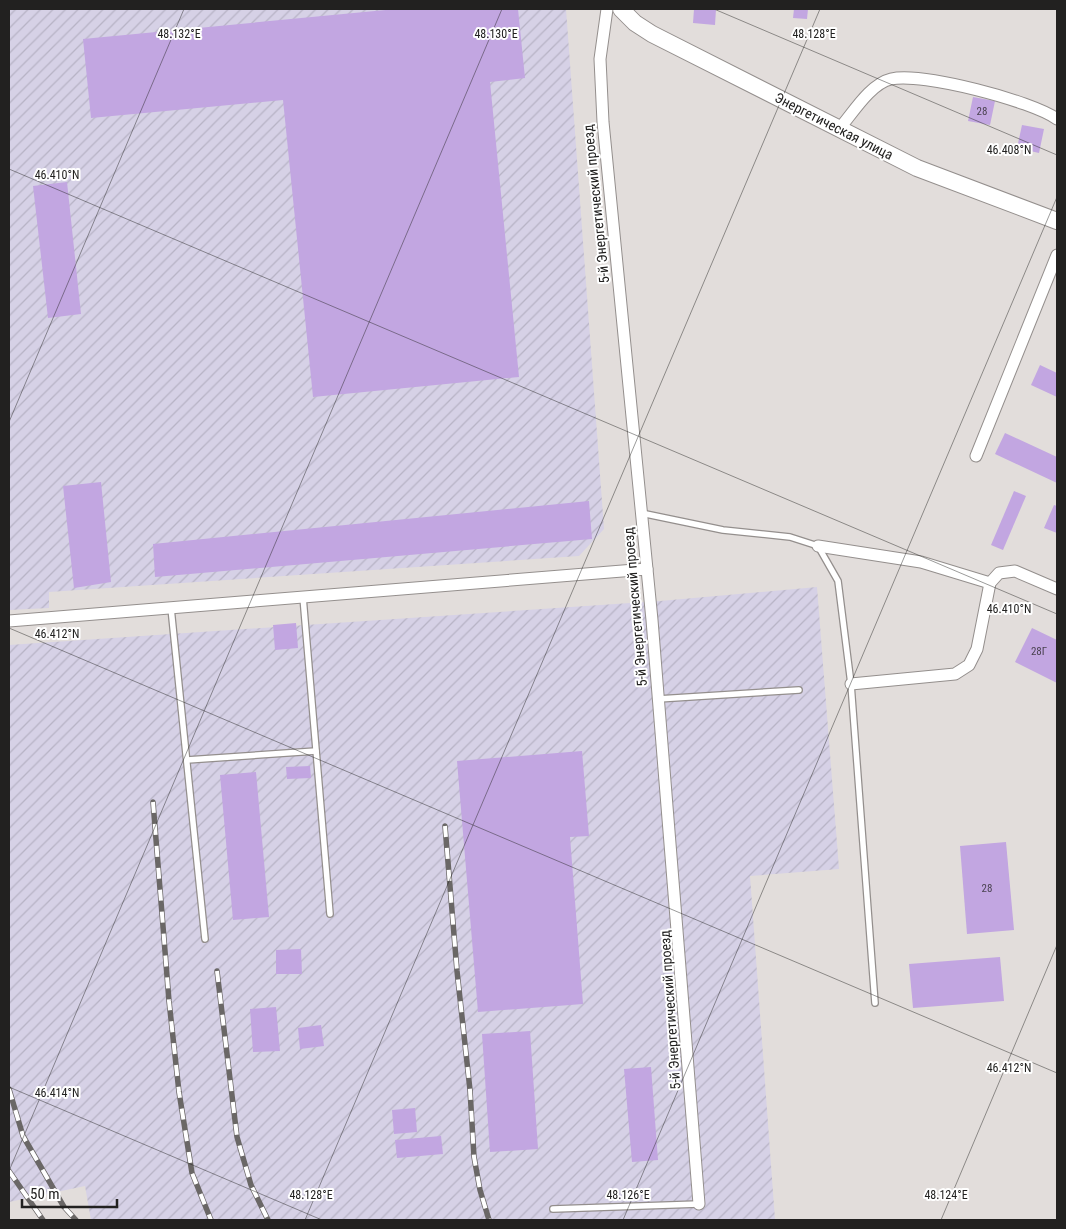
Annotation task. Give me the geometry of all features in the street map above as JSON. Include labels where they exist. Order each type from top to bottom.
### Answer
[{"type":"main road","name":"Энергетическая улица","points":[[622,9],[635,23],[652,34],[917,168],[1057,219]]},
{"type":"street","name":"5-й Энергетический проезд","points":[[607,9],[600,59],[603,122],[647,570],[681,958],[699,1204]]},
{"type":"street","points":[[839,129],[876,86],[891,79],[915,78],[993,94],[1046,111],[1057,119]]},
{"type":"street","points":[[976,456],[1057,255]]},
{"type":"street","points":[[818,546],[921,562],[990,583]]},
{"type":"street","points":[[9,621],[647,570]]},
{"type":"street","points":[[852,684],[955,674],[969,665],[977,649],[990,583],[999,573],[1015,572],[1057,589]]},
{"type":"lane","points":[[641,512],[723,530],[790,537],[818,546],[838,581],[852,684],[876,1003]]},
{"type":"lane","points":[[303,597],[330,914]]},
{"type":"lane","points":[[171,608],[205,939]]},
{"type":"lane","points":[[658,699],[799,690]]},
{"type":"lane","points":[[187,760],[316,751]]},
{"type":"lane","points":[[553,1209],[699,1204]]},
{"type":"shaded area","points":[[9,9],[566,9],[604,529],[579,556],[49,592],[49,608],[9,610]]},
{"type":"shaded area","points":[[817,587],[839,869],[750,876],[775,1220],[91,1220],[85,1186],[9,1202],[9,645],[660,601]]},
{"type":"building","points":[[396,9],[518,9],[525,78],[490,82],[519,377],[313,397],[283,100],[91,118],[83,39]]},
{"type":"building","points":[[694,9],[716,9],[715,25],[693,23]]},
{"type":"building","points":[[794,9],[808,9],[807,19],[793,18]]},
{"type":"building","points":[[973,97],[995,101],[990,125],[968,121]]},
{"type":"building","points":[[1022,125],[1044,129],[1039,153],[1017,148]]},
{"type":"building","points":[[67,182],[81,314],[48,318],[33,186]]},
{"type":"building","points":[[1040,365],[1057,373],[1057,397],[1031,385]]},
{"type":"building","points":[[1005,433],[1057,457],[1057,483],[995,454]]},
{"type":"building","points":[[101,482],[111,582],[74,588],[63,486]]},
{"type":"building","points":[[1014,491],[1026,496],[1003,550],[991,545]]},
{"type":"building","points":[[589,501],[592,539],[155,577],[153,544]]},
{"type":"building","points":[[1054,505],[1057,506],[1057,533],[1044,528]]},
{"type":"building","points":[[296,623],[298,648],[275,650],[273,625]]},
{"type":"building","points":[[1032,628],[1057,640],[1057,683],[1015,662]]},
{"type":"building","points":[[582,751],[589,836],[570,837],[583,1004],[478,1012],[457,761]]},
{"type":"building","points":[[310,766],[311,778],[287,779],[286,767]]},
{"type":"building","points":[[256,772],[269,917],[233,920],[220,775]]},
{"type":"building","points":[[1006,842],[1014,930],[967,934],[960,846]]},
{"type":"building","points":[[301,949],[302,974],[276,974],[276,950]]},
{"type":"building","points":[[1000,957],[1004,1001],[913,1008],[909,964]]},
{"type":"building","points":[[276,1007],[280,1051],[253,1052],[250,1009]]},
{"type":"building","points":[[321,1025],[324,1046],[300,1049],[298,1028]]},
{"type":"building","points":[[530,1031],[538,1149],[490,1152],[482,1034]]},
{"type":"building","points":[[651,1067],[658,1160],[632,1162],[624,1069]]},
{"type":"building","points":[[415,1108],[417,1132],[394,1134],[392,1110]]},
{"type":"building","points":[[441,1136],[443,1154],[397,1158],[395,1140]]},
{"type":"railway","points":[[153,802],[169,1001],[179,1092],[192,1173],[211,1220]]},
{"type":"railway","points":[[445,826],[457,971],[470,1090],[474,1157],[480,1190],[489,1220]]},
{"type":"railway","points":[[217,971],[237,1137],[251,1185],[268,1220]]},
{"type":"railway","points":[[9,1089],[23,1136],[64,1207],[76,1220]]},
{"type":"railway","points":[[9,1171],[43,1220]]}]
